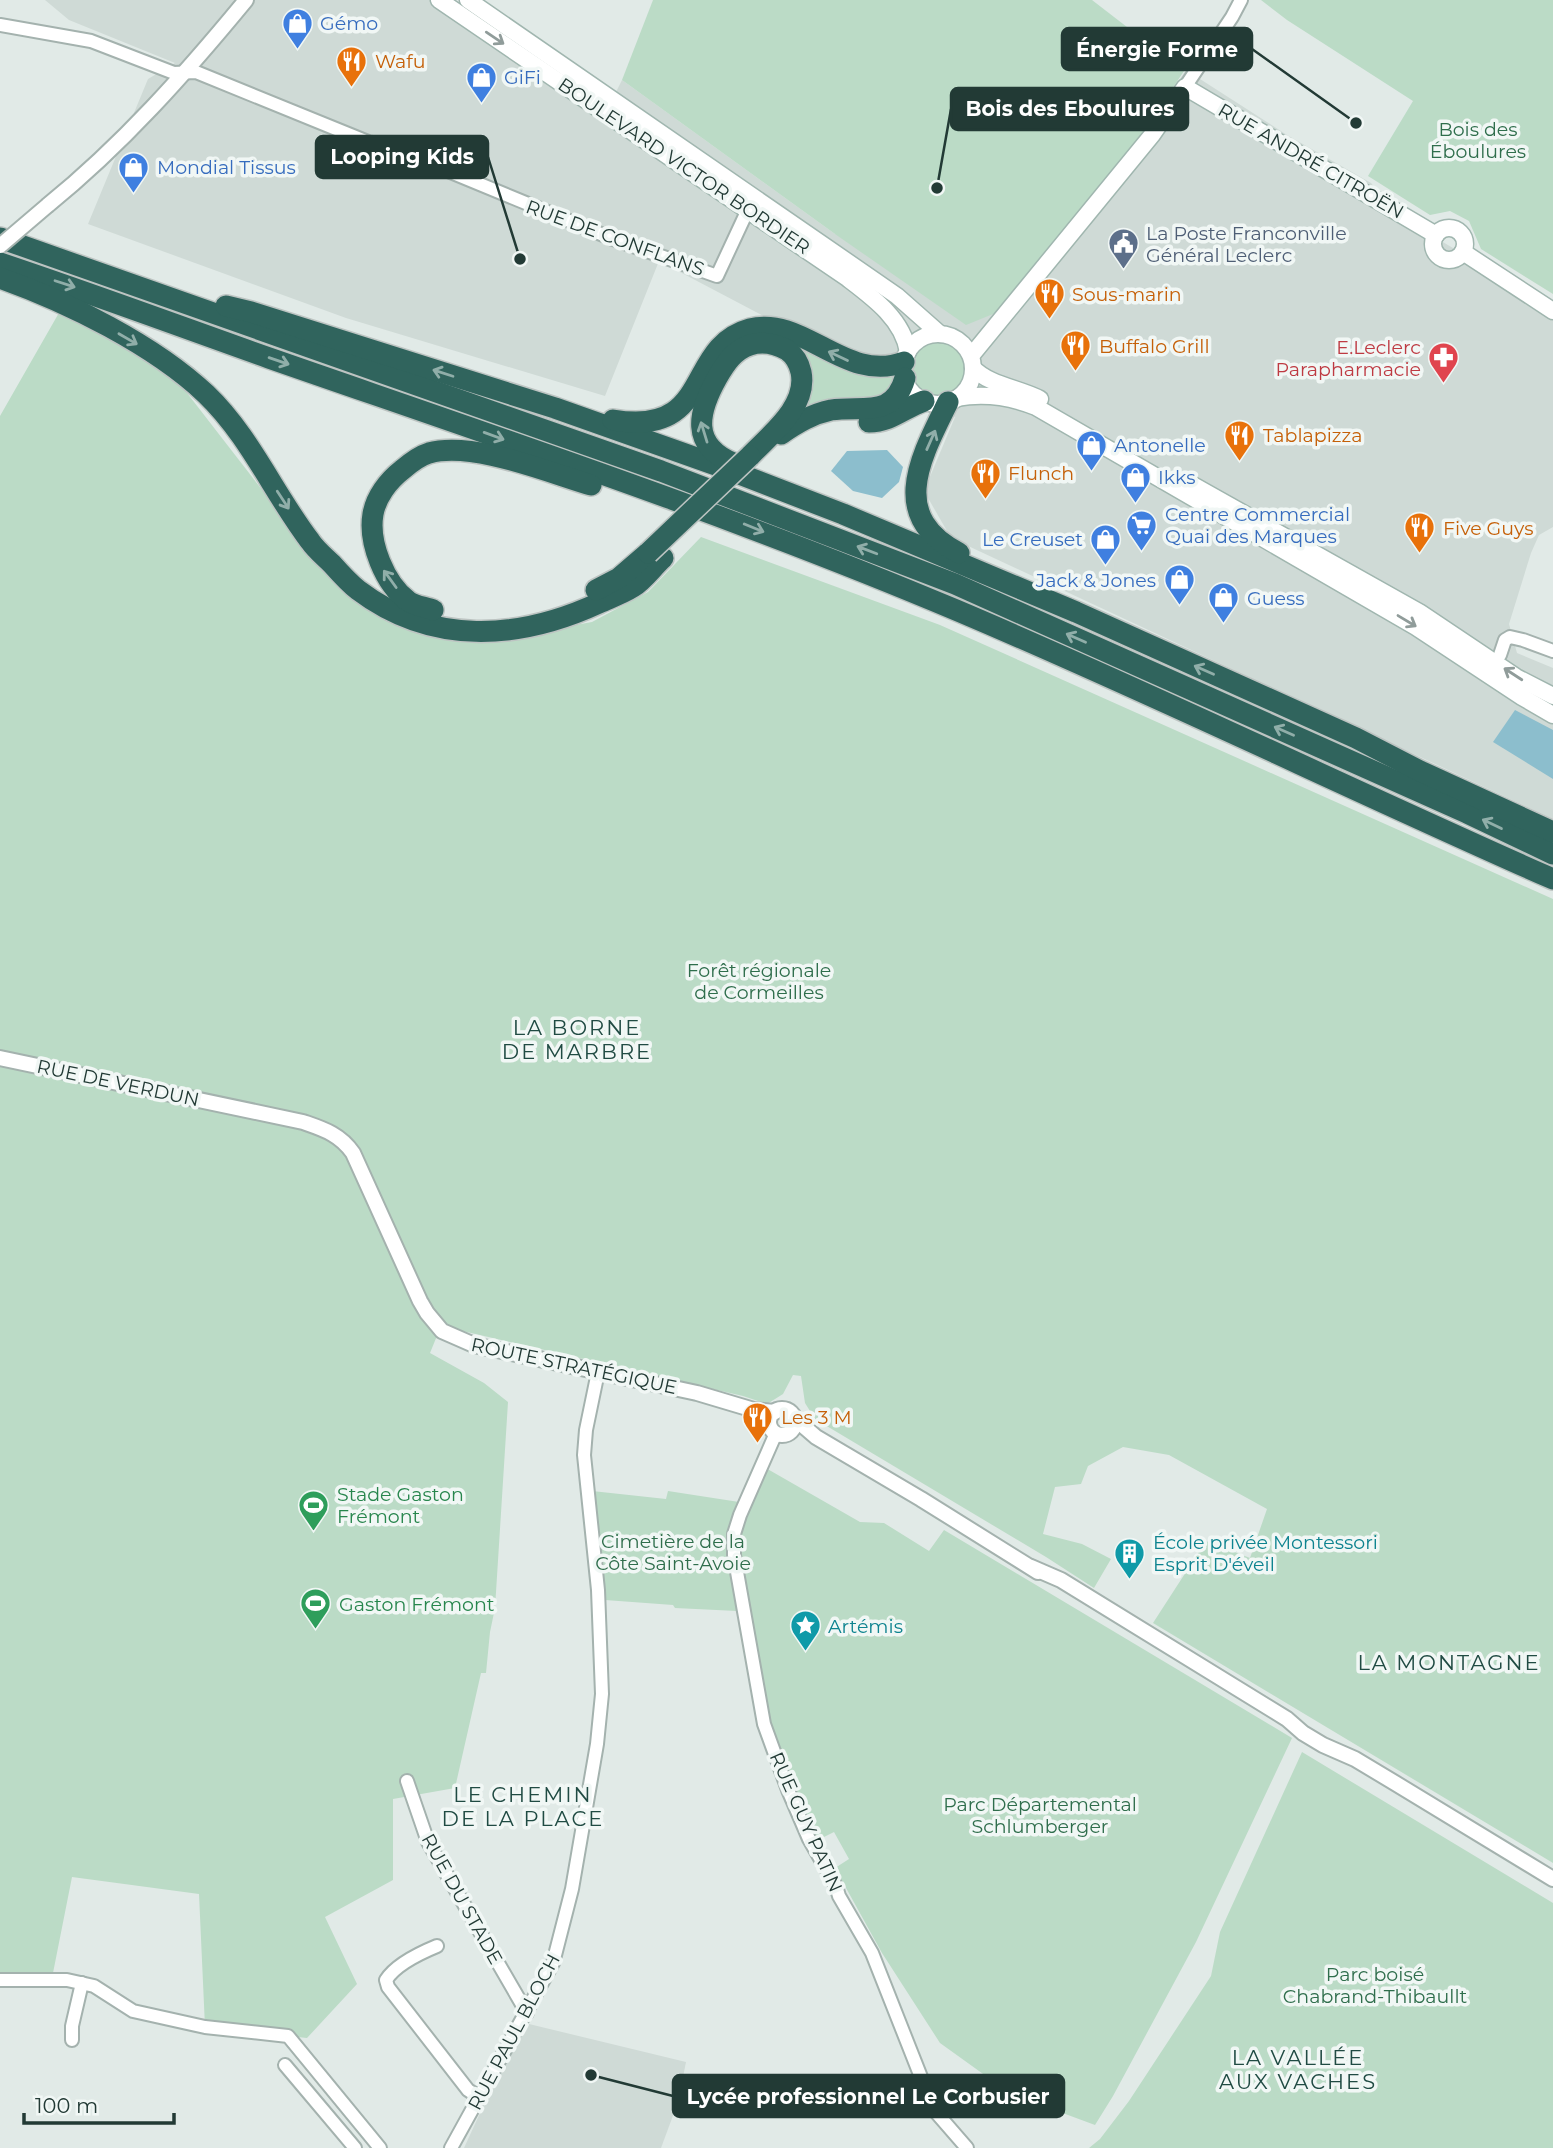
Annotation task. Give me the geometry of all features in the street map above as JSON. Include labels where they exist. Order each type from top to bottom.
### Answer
[{"type":"highway","points":[[0,238],[661,471],[955,584],[1553,854]]},
{"type":"highway","points":[[0,263],[87,291],[745,525],[954,609],[1174,705],[1553,879]]},
{"type":"highway","points":[[0,278],[112,329],[167,361],[208,396],[247,444],[311,542],[356,589],[402,615],[443,628],[473,632],[510,631],[538,626],[583,610],[634,587],[655,555]]},
{"type":"highway","points":[[152,291],[251,312],[555,408],[716,465],[843,514],[1076,612],[1356,738],[1553,816]]},
{"type":"highway","points":[[555,408],[636,423],[662,419],[684,404],[728,341],[743,332],[759,328],[788,332],[861,365],[905,364],[897,395],[883,407],[840,409],[800,421],[655,555],[619,578],[561,607],[521,617],[488,620],[445,614],[409,602],[387,577],[378,559],[373,514],[383,490],[401,471],[426,453],[457,449],[493,456],[598,486],[636,487]]},
{"type":"highway","points":[[756,459],[794,407],[802,390],[802,375],[796,359],[784,348],[774,345],[749,345],[728,360],[703,409],[703,434],[714,453],[723,459],[843,514]]},
{"type":"highway","points":[[953,400],[923,458],[916,478],[915,503],[922,523],[950,548],[1076,612]]},
{"type":"highway","points":[[756,459],[814,428],[841,423],[884,421],[924,401]]},
{"type":"highway","points":[[1356,738],[1420,771],[1553,832]]},
{"type":"main road","name":"BOULEVARD VICTOR BORDIER","points":[[439,0],[750,204],[906,302],[927,325],[946,335]]},
{"type":"main road","name":"BOULEVARD VICTOR BORDIER","points":[[468,0],[750,204],[874,299],[902,333],[905,364]]},
{"type":"main road","name":"RUE ANDRÉ CITROËN","points":[[1185,87],[1436,235]]},
{"type":"main road","points":[[953,400],[969,385],[972,362],[1004,315],[1143,146],[1185,87]]},
{"type":"main road","points":[[1447,229],[1460,232],[1465,239],[1463,252],[1458,258],[1451,260],[1440,257],[1433,245],[1436,235],[1447,229]]},
{"type":"main road","points":[[1463,252],[1553,311]]},
{"type":"main road","points":[[1004,315],[984,329],[921,338],[905,364],[910,389],[924,401],[940,404],[973,396],[1003,397],[1036,407],[1413,624],[1553,715]]},
{"type":"main road","points":[[946,335],[964,345],[983,377],[1038,398],[1419,612],[1516,677],[1553,696]]},
{"type":"street","points":[[0,246],[122,140],[246,0]]},
{"type":"street","points":[[1185,87],[1241,0]]},
{"type":"street","name":"RUE DE CONFLANS","points":[[0,25],[91,41],[174,73],[197,72],[368,142],[390,147],[589,230],[717,276],[750,204]]},
{"type":"street","points":[[1500,655],[1505,640],[1510,637],[1553,651]]},
{"type":"street","name":"RUE DE VERDUN","points":[[0,1058],[236,1108]]},
{"type":"street","name":"ROUTE STRATÉGIQUE","points":[[236,1108],[303,1122],[328,1131],[347,1144],[358,1161],[424,1307],[439,1328],[449,1335],[490,1349],[697,1393],[741,1406],[777,1425],[816,1437]]},
{"type":"street","name":"RUE PAUL BLOCH","points":[[450,2148],[527,2012],[558,1949],[572,1889],[597,1744],[602,1694],[601,1642],[584,1455],[586,1430],[598,1372]]},
{"type":"street","name":"ROUTE STRATÉGIQUE","points":[[777,1425],[786,1410],[816,1437],[1031,1567],[1057,1587],[1139,1636],[1169,1648],[1287,1719],[1326,1738],[1354,1759],[1553,1879]]},
{"type":"street","name":"RUE GUY PATIN","points":[[777,1425],[744,1503],[733,1542],[764,1724],[809,1839],[872,1953],[934,2110],[967,2148]]},
{"type":"street","name":"RUE DU STADE","points":[[407,1781],[428,1842],[527,2012]]},
{"type":"street","points":[[437,1946],[391,1973],[387,1980],[388,1987],[468,2090],[480,2098]]},
{"type":"street","points":[[0,1980],[66,1980],[82,1983],[94,1986],[133,2011],[205,2027],[288,2036],[380,2148]]},
{"type":"street","points":[[72,2040],[72,2026],[82,1983]]},
{"type":"street","points":[[285,2065],[355,2148]]},
{"type":"shaded area","points":[[45,0],[451,0],[609,106],[622,80],[835,234],[1128,155],[1186,70],[1287,135],[1371,183],[1397,215],[1553,307],[1553,527],[1539,535],[1509,624],[1517,653],[1553,668],[1553,819],[951,538],[924,491],[955,417],[659,261],[605,396],[346,318],[88,224],[148,79],[175,63],[69,20]]},
{"type":"shaded area","points":[[529,2024],[686,2062],[678,2102],[661,2148],[464,2148],[492,2087]]},
{"type":"green space","points":[[653,0],[1092,0],[1184,71],[1128,155],[998,312],[966,325],[622,80]]},
{"type":"green space","name":"Bois des Éboulures","points":[[1261,0],[1553,0],[1553,294],[1481,249],[1469,221],[1450,211],[1430,215],[1368,176],[1413,101],[1287,20]]},
{"type":"green space","name":"Forêt régionale de Cormeilles","points":[[60,311],[170,371],[297,535],[372,609],[514,636],[592,622],[648,592],[701,537],[940,625],[1553,899],[1553,1863],[1153,1623],[1206,1541],[1250,1558],[1267,1509],[1169,1455],[1123,1447],[1088,1466],[1081,1484],[1055,1487],[1043,1534],[1082,1544],[1111,1559],[1094,1588],[815,1419],[805,1403],[801,1376],[793,1375],[783,1394],[767,1404],[743,1396],[441,1326],[430,1353],[484,1383],[508,1402],[495,1608],[486,1673],[481,1673],[455,1788],[393,1799],[393,1880],[325,1917],[357,1984],[307,2038],[205,2027],[199,1894],[72,1877],[52,1978],[0,1978],[0,416]]},
{"type":"green space","points":[[784,337],[894,374],[896,383],[889,397],[798,414]]},
{"type":"green space","points":[[932,341],[944,341],[954,345],[962,353],[966,369],[962,385],[954,393],[944,397],[932,397],[922,393],[914,385],[910,375],[910,363],[914,353],[922,345]]},
{"type":"green space","name":"Parc Départemental Schlumberger","points":[[764,1467],[860,1522],[884,1523],[929,1551],[944,1530],[1292,1738],[1196,1942],[1095,2125],[1011,2094],[940,2043],[882,1953],[835,1868],[849,1859],[834,1832],[818,1840],[803,1813],[761,1690],[743,1589],[738,1536]]},
{"type":"green space","name":"Cimetière de la Côte Saint-Avoie","points":[[592,1491],[666,1499],[668,1491],[739,1502],[728,1528],[727,1549],[737,1611],[675,1608],[673,1605],[605,1600]]},
{"type":"green space","name":"Parc boisé Chabrand-Thibaullt","points":[[1302,1752],[1553,1903],[1553,2148],[1089,2148],[1100,2139],[1129,2101],[1211,1976],[1220,1932]]},
{"type":"water","points":[[887,450],[903,467],[899,482],[882,498],[853,491],[831,471],[847,451]]},
{"type":"water","points":[[1515,710],[1553,730],[1553,779],[1493,742]]},
{"type":"place","name":"Gémo","points":[[297,50]]},
{"type":"place","name":"Wafu","points":[[352,88]]},
{"type":"place","name":"GiFi","points":[[481,104]]},
{"type":"place","name":"Énergie Forme","points":[[1356,123]]},
{"type":"place","name":"Bois des Eboulures","points":[[937,188]]},
{"type":"place","name":"Mondial Tissus","points":[[134,194]]},
{"type":"place","name":"Looping Kids","points":[[520,259]]},
{"type":"place","name":"La Poste Franconville Général Leclerc","points":[[1123,271]]},
{"type":"place","name":"Sous-marin","points":[[1049,321]]},
{"type":"place","name":"Buffalo Grill","points":[[1076,373]]},
{"type":"place","name":"E.Leclerc Parapharmacie","points":[[1444,385]]},
{"type":"place","name":"Tablapizza","points":[[1240,462]]},
{"type":"place","name":"Antonelle","points":[[1091,472]]},
{"type":"place","name":"Flunch","points":[[985,500]]},
{"type":"place","name":"Ikks","points":[[1135,504]]},
{"type":"place","name":"Centre Commercial Quai des Marques","points":[[1142,552]]},
{"type":"place","name":"Five Guys","points":[[1420,555]]},
{"type":"place","name":"Le Creuset","points":[[1106,566]]},
{"type":"place","name":"Jack & Jones","points":[[1179,607]]},
{"type":"place","name":"Guess","points":[[1224,625]]},
{"type":"place","name":"Les 3 M","points":[[758,1444]]},
{"type":"place","name":"Stade Gaston Frémont","points":[[314,1532]]},
{"type":"place","name":"École privée Montessori Esprit D'éveil","points":[[1130,1580]]},
{"type":"place","name":"Gaston Frémont","points":[[316,1631]]},
{"type":"place","name":"Artémis","points":[[805,1653]]},
{"type":"place","name":"Lycée professionnel Le Corbusier","points":[[591,2075]]},
{"type":"district","name":"LA BORNE DE MARBRE","points":[[577,1039]]},
{"type":"district","name":"LA MONTAGNE","points":[[1449,1662]]},
{"type":"district","name":"LE CHEMIN DE LA PLACE","points":[[523,1806]]},
{"type":"district","name":"LA VALLÉE AUX VACHES","points":[[1298,2069]]}]
